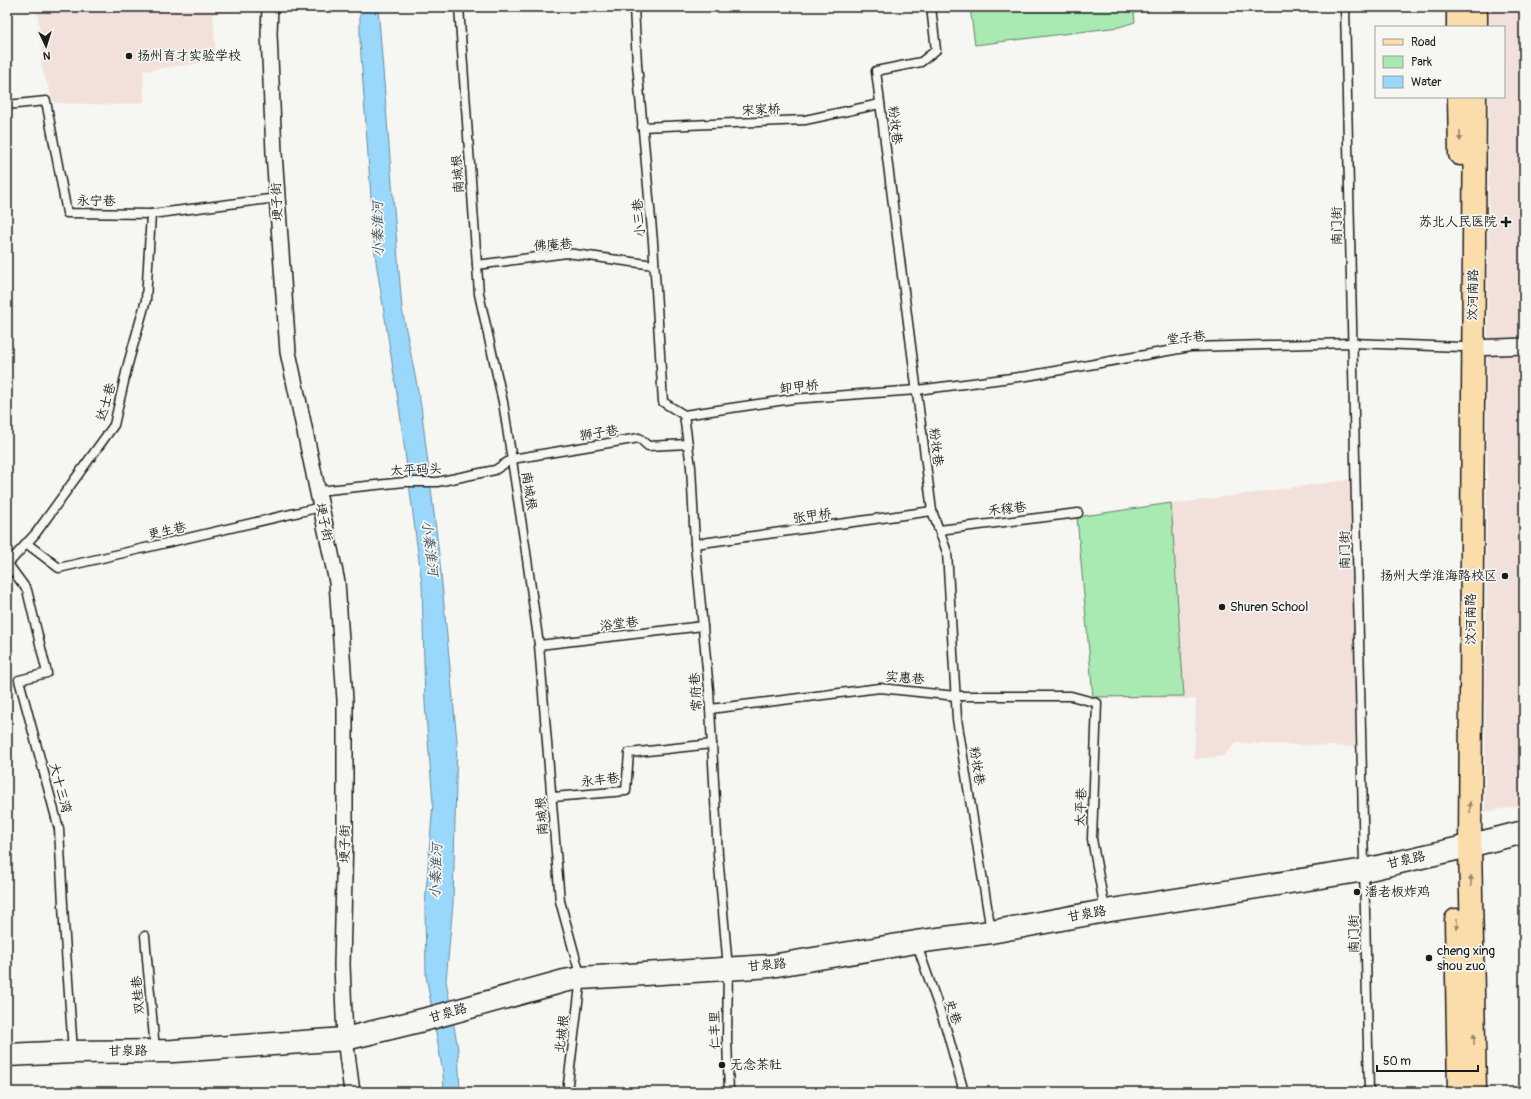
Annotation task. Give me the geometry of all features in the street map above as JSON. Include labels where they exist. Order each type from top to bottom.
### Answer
[{"type":"main road","points":[[1458,7],[1458,26]]},
{"type":"main road","points":[[1476,7],[1476,26]]},
{"type":"main road","name":"汶河南路","points":[[1459,98],[1467,347]]},
{"type":"main road","name":"汶河南路","points":[[1459,1092],[1463,847],[1467,347],[1475,98]]},
{"type":"main road","name":"汶河南路","points":[[1463,847],[1475,1092]]},
{"type":"street","name":"埂子街","points":[[270,7],[269,33],[277,198],[288,352],[337,582],[345,700],[345,833],[342,965],[345,1039],[352,1092]]},
{"type":"street","points":[[1467,347],[1524,346]]},
{"type":"street","name":"甘泉路","points":[[7,1055],[155,1051],[345,1039],[427,1020],[460,1009],[564,981],[581,978],[771,966],[916,942],[991,932],[1105,911],[1365,870],[1524,832]]},
{"type":"lane","name":"南城根","points":[[459,7],[479,294],[503,402],[539,645],[560,901],[581,978]]},
{"type":"lane","name":"小三巷","points":[[634,7],[663,402],[684,416]]},
{"type":"lane","name":"粉妆巷","points":[[931,7],[936,50],[921,62],[876,71],[932,511],[947,552],[957,719],[991,932]]},
{"type":"lane","name":"南门街","points":[[1345,7],[1369,1092]]},
{"type":"lane","name":"永宁巷","points":[[7,105],[46,101],[67,213],[150,214],[277,198]]},
{"type":"lane","name":"宋家桥","points":[[642,127],[806,120],[880,104]]},
{"type":"lane","name":"达士巷","points":[[8,564],[36,533],[114,425],[128,364],[146,300],[150,214]]},
{"type":"lane","name":"佛庵巷","points":[[476,265],[567,254],[654,265]]},
{"type":"lane","name":"堂子巷","points":[[916,390],[1027,376],[1190,347],[1352,343],[1467,347]]},
{"type":"lane","name":"卸甲桥","points":[[684,416],[792,399],[916,390]]},
{"type":"lane","name":"常府巷","points":[[684,416],[691,467],[695,544],[710,709],[718,855],[728,968]]},
{"type":"lane","name":"狮子巷","points":[[512,459],[639,438],[648,446],[688,444]]},
{"type":"lane","name":"太平码头","points":[[318,491],[405,482],[437,482],[494,470],[512,459]]},
{"type":"lane","name":"更生巷","points":[[26,543],[58,568],[321,507]]},
{"type":"lane","name":"张甲桥","points":[[695,544],[932,511]]},
{"type":"lane","name":"禾稼巷","points":[[939,530],[1078,513]]},
{"type":"lane","name":"大十三湾","points":[[8,564],[28,590],[47,673],[19,680],[59,829],[64,924],[74,1052]]},
{"type":"lane","name":"浴堂巷","points":[[539,645],[703,626]]},
{"type":"lane","name":"实惠巷","points":[[710,709],[880,688],[956,696],[1071,696],[1097,703]]},
{"type":"lane","name":"太平巷","points":[[1097,703],[1092,839],[1105,911]]},
{"type":"lane","name":"永丰巷","points":[[552,797],[626,791],[629,753],[712,744]]},
{"type":"lane","name":"双桂巷","points":[[145,936],[155,1051]]},
{"type":"lane","name":"史巷","points":[[916,942],[946,1028],[964,1092]]},
{"type":"lane","name":"仁丰里","points":[[728,968],[727,1040],[729,1092]]},
{"type":"lane","name":"北城根","points":[[567,1092],[581,978]]},
{"type":"shaded area","name":"扬州育才实验学校","points":[[37,7],[243,7],[243,9],[213,14],[216,61],[143,71],[144,102],[122,105],[54,103],[41,66],[42,52]]},
{"type":"shaded area","name":"扬州大学淮海路校区","points":[[1490,7],[1524,7],[1524,805],[1485,812],[1489,98],[1505,98],[1505,26],[1490,26]]},
{"type":"shaded area","name":"Shuren School","points":[[1355,479],[1362,747],[1236,743],[1223,756],[1194,759],[1196,699],[1093,697],[1077,517]]},
{"type":"green space","points":[[970,7],[1154,7],[1154,10],[1134,13],[1135,22],[1119,27],[975,45]]},
{"type":"green space","points":[[1171,503],[1184,696],[1093,697],[1077,517]]},
{"type":"water","name":"小秦淮河","points":[[360,7],[378,7],[402,309],[421,406],[440,563],[457,741],[453,903],[446,981],[458,1049],[460,1092],[444,1092],[443,1073],[426,975],[425,906],[433,802],[425,703],[422,584],[400,413],[375,255],[360,41]]},
{"type":"place","name":"扬州育才实验学校","points":[[129,56]]},
{"type":"place","name":"苏北人民医院","points":[[1506,222]]},
{"type":"place","name":"扬州大学淮海路校区","points":[[1505,576]]},
{"type":"place","name":"Shuren School","points":[[1222,607]]},
{"type":"place","name":"潘老板炸鸡","points":[[1357,892]]},
{"type":"place","name":"cheng xing shou zuo","points":[[1429,958]]},
{"type":"place","name":"无念茶社","points":[[722,1065]]}]
